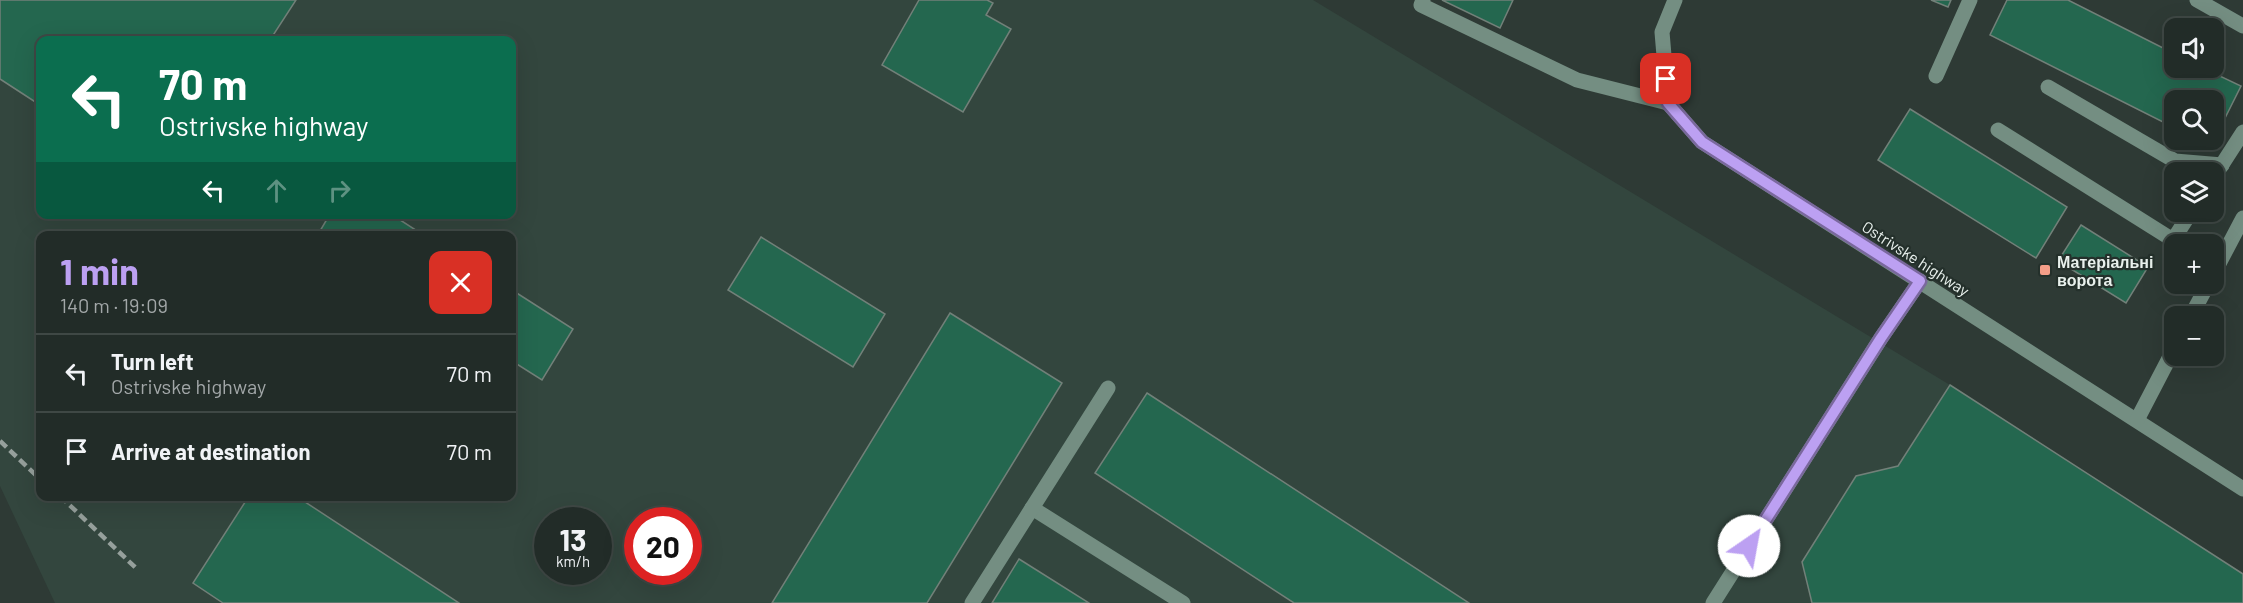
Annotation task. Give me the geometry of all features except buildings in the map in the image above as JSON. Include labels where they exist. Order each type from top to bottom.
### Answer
[{"type":"street","points":[[1423,0],[1421,5],[1577,80],[1668,103],[1662,32],[1675,0]]},
{"type":"street","points":[[1936,76],[1970,0]]},
{"type":"street","points":[[2197,0],[2243,26]]},
{"type":"street","points":[[2048,87],[2179,162]]},
{"type":"street","name":"Ostrivske highway","points":[[1668,103],[1702,142],[2243,489]]},
{"type":"street","points":[[1998,130],[2173,240],[2185,222]]},
{"type":"street","points":[[2224,162],[2243,132]]},
{"type":"street","points":[[2224,254],[2243,218]]},
{"type":"street","points":[[1713,603],[1881,338],[1920,281]]},
{"type":"street","points":[[2137,420],[2165,366]]},
{"type":"street","points":[[972,603],[1108,388]]},
{"type":"street","points":[[1032,508],[1183,603]]},
{"type":"shaded area","points":[[0,0],[1313,0],[1950,385],[2243,603],[55,603],[0,486]]},
{"type":"railway","points":[[0,441],[36,475]]},
{"type":"railway","points":[[65,501],[138,570]]},
{"type":"place","name":"Матеріальні ворота","points":[[2045,270]]},
{"type":"route","points":[[1666,79],[1668,103],[1702,142],[1920,281],[1881,338],[1749,546]]}]
